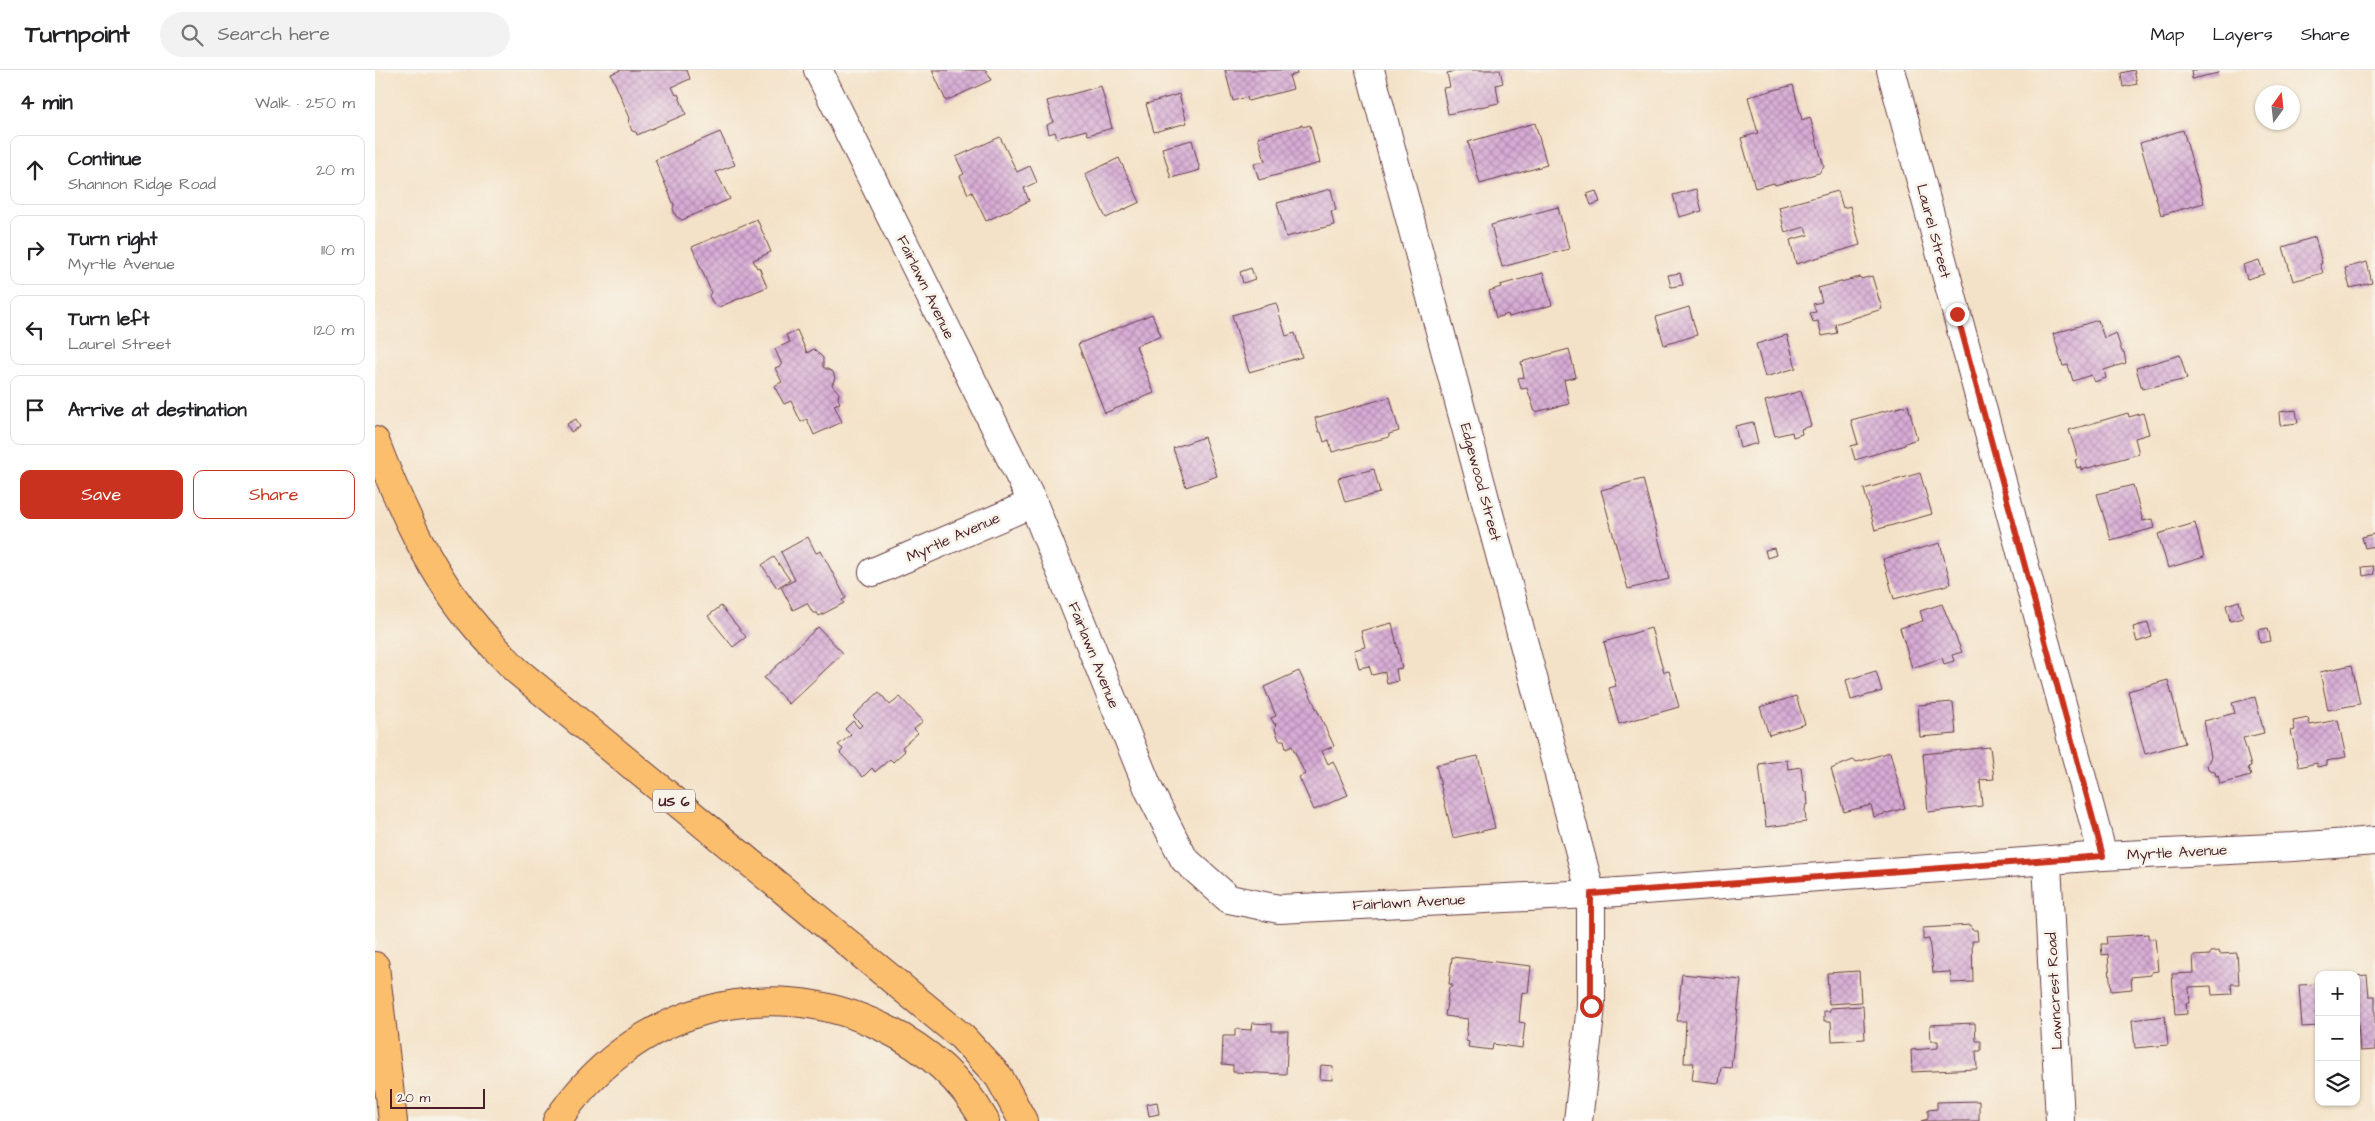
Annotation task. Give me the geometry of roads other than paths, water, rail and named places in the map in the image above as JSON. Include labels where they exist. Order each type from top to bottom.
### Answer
[{"type":"highway","name":"US 6","points":[[375,441],[390,481],[442,581],[476,627],[516,670],[962,1037],[999,1078],[1023,1121]]},
{"type":"highway","points":[[375,966],[393,1121]]},
{"type":"highway","points":[[557,1121],[572,1098],[602,1067],[636,1040],[679,1019],[722,1005],[771,1000],[818,1005],[861,1017],[901,1036],[938,1062],[972,1098],[985,1121]]},
{"type":"street","name":"Fairlawn Avenue","points":[[818,70],[1033,503],[1153,798],[1184,858],[1229,899],[1279,909],[1591,894]]},
{"type":"street","name":"Edgewood Street","points":[[1370,70],[1591,894],[1591,1006],[1579,1121]]},
{"type":"street","name":"Laurel Street","points":[[1891,70],[2103,856]]},
{"type":"street","name":"Myrtle Avenue","points":[[873,572],[1033,503]]},
{"type":"street","name":"Myrtle Avenue","points":[[1591,894],[2047,862],[2103,856],[2375,841]]},
{"type":"street","name":"Lawncrest Road","points":[[2047,862],[2060,1121]]}]
